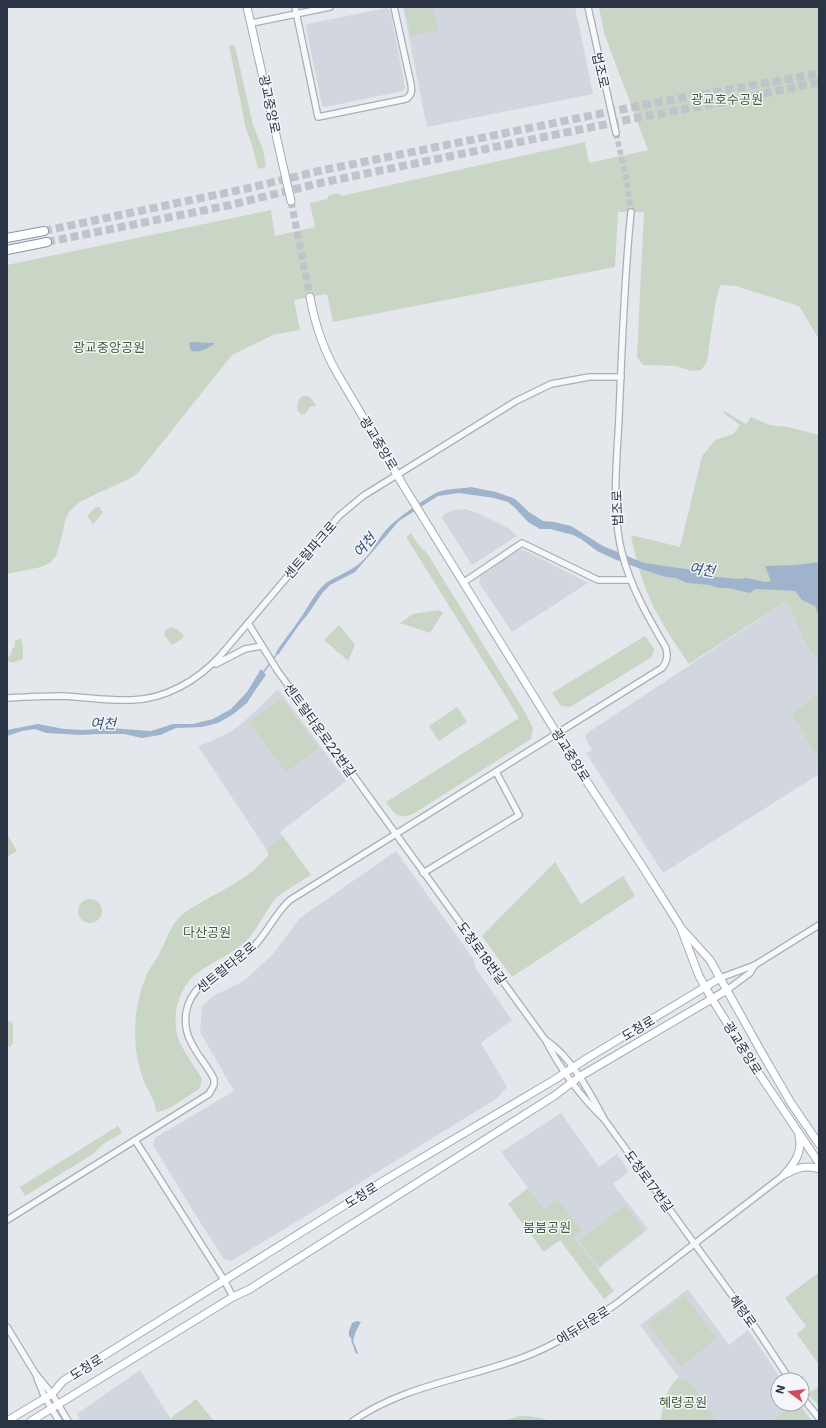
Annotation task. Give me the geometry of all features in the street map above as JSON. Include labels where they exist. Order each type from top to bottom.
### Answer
[{"type":"highway","points":[[7,238],[44,231]]},
{"type":"highway","points":[[7,250],[47,242]]},
{"type":"main road","name":"광교중앙로","points":[[247,7],[252,22],[292,201]]},
{"type":"main road","name":"광교중앙로","points":[[310,297],[316,324],[329,359],[406,490],[680,926],[710,960],[788,1097],[819,1144]]},
{"type":"main road","name":"광교중앙로","points":[[680,926],[699,976],[712,999],[760,1075],[819,1163]]},
{"type":"main road","name":"도청로","points":[[8,1421],[52,1394],[63,1382],[224,1280],[385,1180],[564,1074],[586,1059],[706,988],[720,978]]},
{"type":"main road","name":"도청로","points":[[31,1421],[250,1289],[548,1100],[571,1083],[726,990]]},
{"type":"main road","points":[[784,1175],[794,1164],[798,1154],[801,1142],[798,1132]]},
{"type":"main road","points":[[784,1175],[796,1168],[805,1167],[819,1169]]},
{"type":"street","points":[[295,7],[318,116],[406,99],[411,96],[412,84],[394,7]]},
{"type":"street","points":[[252,22],[330,7]]},
{"type":"street","name":"법조로","points":[[588,7],[616,133]]},
{"type":"street","name":"법조로","points":[[558,734],[662,668],[666,663],[668,654],[640,603],[629,578],[621,551],[617,523],[616,485],[623,306],[631,212]]},
{"type":"street","name":"센트럴파크로","points":[[7,698],[60,696],[126,700],[159,696],[175,689],[190,681],[210,666],[225,651],[345,510],[363,496],[516,401],[551,384],[589,377],[621,377]]},
{"type":"street","points":[[464,582],[522,543],[598,580],[629,578]]},
{"type":"street","name":"센트럴타운로22번길","points":[[248,623],[277,670],[395,834]]},
{"type":"street","points":[[210,666],[245,649],[262,646]]},
{"type":"street","name":"센트럴타운로","points":[[7,1220],[206,1097],[212,1090],[214,1079],[194,1048],[187,1031],[185,1018],[192,995],[196,989],[208,979],[252,949],[277,914],[290,900],[558,734]]},
{"type":"street","points":[[423,873],[519,815],[496,772]]},
{"type":"street","name":"도청로18번길","points":[[395,834],[546,1041],[564,1074]]},
{"type":"street","points":[[720,978],[755,965],[819,925]]},
{"type":"street","points":[[726,990],[750,973],[755,965]]},
{"type":"street","name":"도청로17번길","points":[[546,1041],[557,1048],[573,1068],[589,1092],[604,1119],[694,1244]]},
{"type":"street","name":"도청로17번길","points":[[564,1074],[584,1100],[604,1119]]},
{"type":"street","points":[[135,1140],[224,1280],[233,1298]]},
{"type":"street","name":"에듀타운로","points":[[353,1421],[376,1407],[402,1395],[493,1368],[547,1348],[589,1323],[616,1304],[784,1175]]},
{"type":"street","name":"혜령로","points":[[694,1244],[755,1327],[785,1372]]},
{"type":"street","points":[[7,1327],[35,1372],[59,1404],[68,1421]]},
{"type":"street","points":[[35,1372],[45,1398],[59,1421]]},
{"type":"street","points":[[810,1407],[819,1418]]},
{"type":"shaded area","points":[[403,7],[575,7],[593,94],[427,127]]},
{"type":"shaded area","points":[[386,8],[390,10],[405,87],[403,91],[325,107],[322,105],[306,27],[308,24]]},
{"type":"shaded area","points":[[465,509],[507,527],[517,536],[472,565],[442,518],[444,514],[451,511]]},
{"type":"shaded area","points":[[518,550],[524,550],[588,583],[512,632],[479,583],[481,576]]},
{"type":"shaded area","points":[[786,601],[807,646],[819,661],[819,693],[791,714],[819,759],[819,774],[663,873],[586,753],[592,750],[585,738],[586,734]]},
{"type":"shaded area","points":[[278,689],[346,781],[280,832],[283,836],[266,849],[198,746],[232,731]]},
{"type":"shaded area","points":[[396,851],[474,960],[476,969],[512,1020],[481,1043],[507,1087],[496,1099],[309,1214],[231,1261],[224,1259],[153,1145],[155,1138],[234,1091],[200,1032],[202,1006],[213,996],[244,981],[273,954],[300,918]]},
{"type":"shaded area","points":[[561,1113],[599,1167],[617,1154],[629,1172],[613,1184],[648,1229],[597,1270],[572,1237],[582,1230],[558,1199],[544,1209],[501,1152]]},
{"type":"shaded area","points":[[688,1289],[729,1345],[748,1330],[777,1372],[770,1372],[770,1412],[784,1412],[771,1421],[716,1421],[706,1402],[689,1381],[679,1378],[640,1325]]},
{"type":"shaded area","points":[[140,1370],[172,1421],[81,1421],[77,1414]]},
{"type":"green space","points":[[404,7],[433,7],[438,30],[411,36]]},
{"type":"green space","name":"광교중앙공원","points":[[599,7],[819,7],[819,335],[817,336],[799,306],[736,286],[720,285],[715,305],[707,362],[701,370],[692,371],[675,366],[643,365],[637,357],[644,212],[618,212],[615,267],[333,322],[327,294],[294,300],[300,330],[273,335],[232,355],[138,473],[131,478],[79,502],[69,512],[65,521],[56,556],[50,563],[41,567],[7,574],[7,265],[271,210],[275,236],[315,227],[310,203],[328,199],[328,196],[338,193],[341,196],[585,142],[589,163],[648,150],[604,33]]},
{"type":"green space","points":[[229,45],[235,46],[253,125],[263,149],[266,167],[258,169],[246,129]]},
{"type":"green space","points":[[302,396],[309,397],[316,406],[310,407],[305,414],[302,415],[298,411],[298,401]]},
{"type":"green space","points":[[724,411],[746,424],[751,417],[770,425],[788,427],[819,435],[819,661],[807,646],[786,601],[689,664],[662,623],[645,587],[638,567],[631,535],[680,547],[702,456],[715,440],[733,434],[740,425],[723,413]]},
{"type":"green space","points":[[96,507],[99,507],[103,512],[93,524],[87,516]]},
{"type":"green space","points":[[411,533],[417,543],[427,553],[526,714],[533,728],[531,739],[413,814],[408,816],[400,816],[395,813],[386,802],[519,718],[406,537]]},
{"type":"green space","points":[[439,610],[443,613],[430,633],[400,623],[413,614]]},
{"type":"green space","points":[[339,625],[355,645],[348,661],[324,640]]},
{"type":"green space","points":[[171,627],[184,635],[182,639],[172,645],[164,635],[166,630]]},
{"type":"green space","points":[[645,636],[654,649],[652,657],[570,707],[561,706],[552,693]]},
{"type":"green space","points":[[21,638],[23,646],[23,659],[12,663],[7,659],[11,654],[12,649],[15,647],[15,641]]},
{"type":"green space","points":[[819,693],[819,759],[791,714]]},
{"type":"green space","points":[[282,698],[319,748],[286,772],[249,722]]},
{"type":"green space","points":[[457,707],[467,722],[439,741],[429,726]]},
{"type":"green space","points":[[7,834],[17,851],[7,857]]},
{"type":"green space","name":"다산공원","points":[[283,836],[311,875],[276,898],[246,941],[230,953],[200,971],[186,986],[177,1005],[177,1036],[186,1054],[202,1079],[200,1088],[166,1110],[156,1112],[153,1100],[141,1074],[135,1039],[137,1006],[147,974],[158,957],[170,930],[177,920],[197,904],[231,886],[252,872],[269,854],[266,849]]},
{"type":"green space","points":[[555,862],[581,904],[623,876],[635,896],[512,977],[482,936]]},
{"type":"green space","points":[[90,899],[95,900],[101,906],[101,916],[95,922],[90,923],[85,922],[79,916],[78,911],[79,906],[85,900]]},
{"type":"green space","points":[[7,1021],[12,1022],[13,1024],[13,1043],[10,1047],[7,1046]]},
{"type":"green space","points":[[118,1126],[122,1133],[103,1144],[93,1154],[25,1196],[20,1187]]},
{"type":"green space","name":"붐붐공원","points":[[528,1188],[544,1209],[558,1199],[582,1230],[573,1237],[614,1291],[604,1299],[560,1240],[544,1252],[508,1204]]},
{"type":"green space","points":[[625,1205],[644,1230],[599,1266],[579,1241]]},
{"type":"green space","points":[[819,1272],[819,1365],[797,1334],[806,1326],[785,1298]]},
{"type":"green space","points":[[684,1295],[717,1339],[681,1366],[647,1324]]},
{"type":"green space","name":"혜령공원","points":[[679,1378],[689,1381],[706,1402],[716,1421],[660,1421],[668,1392],[674,1382]]},
{"type":"green space","points":[[819,1386],[819,1406],[810,1396],[810,1393]]},
{"type":"green space","points":[[196,1399],[214,1421],[172,1421],[171,1418]]},
{"type":"green space","points":[[784,1412],[805,1412],[812,1421],[771,1421]]},
{"type":"green space","points":[[519,1416],[535,1417],[550,1421],[503,1421]]},
{"type":"water","points":[[189,343],[214,344],[203,350],[191,351]]},
{"type":"water","points":[[471,487],[496,492],[515,499],[529,512],[543,521],[571,526],[603,546],[644,563],[693,570],[699,575],[738,579],[747,578],[765,582],[771,581],[765,566],[796,565],[819,562],[819,617],[815,606],[802,600],[795,591],[755,589],[750,593],[729,588],[687,583],[676,578],[666,577],[614,559],[597,551],[573,535],[550,529],[540,529],[528,522],[508,502],[494,498],[459,493],[438,496],[399,521],[355,572],[330,585],[323,592],[278,655],[276,652],[322,587],[331,580],[354,568],[362,561],[390,526],[438,492]]},
{"type":"water","points":[[261,669],[266,675],[247,703],[232,715],[218,723],[202,727],[176,728],[160,735],[142,738],[124,734],[81,735],[46,733],[35,729],[22,731],[7,736],[7,730],[38,724],[64,729],[84,730],[110,728],[151,731],[173,724],[193,724],[213,719],[231,709],[247,692]]},
{"type":"water","points":[[357,1321],[361,1322],[353,1341],[358,1353],[356,1354],[351,1340],[352,1339],[349,1336],[349,1331],[352,1323]]},
{"type":"waterway","name":"여천","points":[[273,660],[277,653]]},
{"type":"waterway","name":"여천","points":[[263,673],[270,663]]},
{"type":"tunnel","points":[[44,231],[249,188],[319,171],[638,106],[819,73]]},
{"type":"tunnel","points":[[47,242],[230,205],[320,183],[819,82]]},
{"type":"tunnel","points":[[616,133],[627,182],[631,212]]},
{"type":"tunnel","points":[[291,201],[310,297]]},
{"type":"park label","name":"광교호수공원","points":[[727,99]]}]
